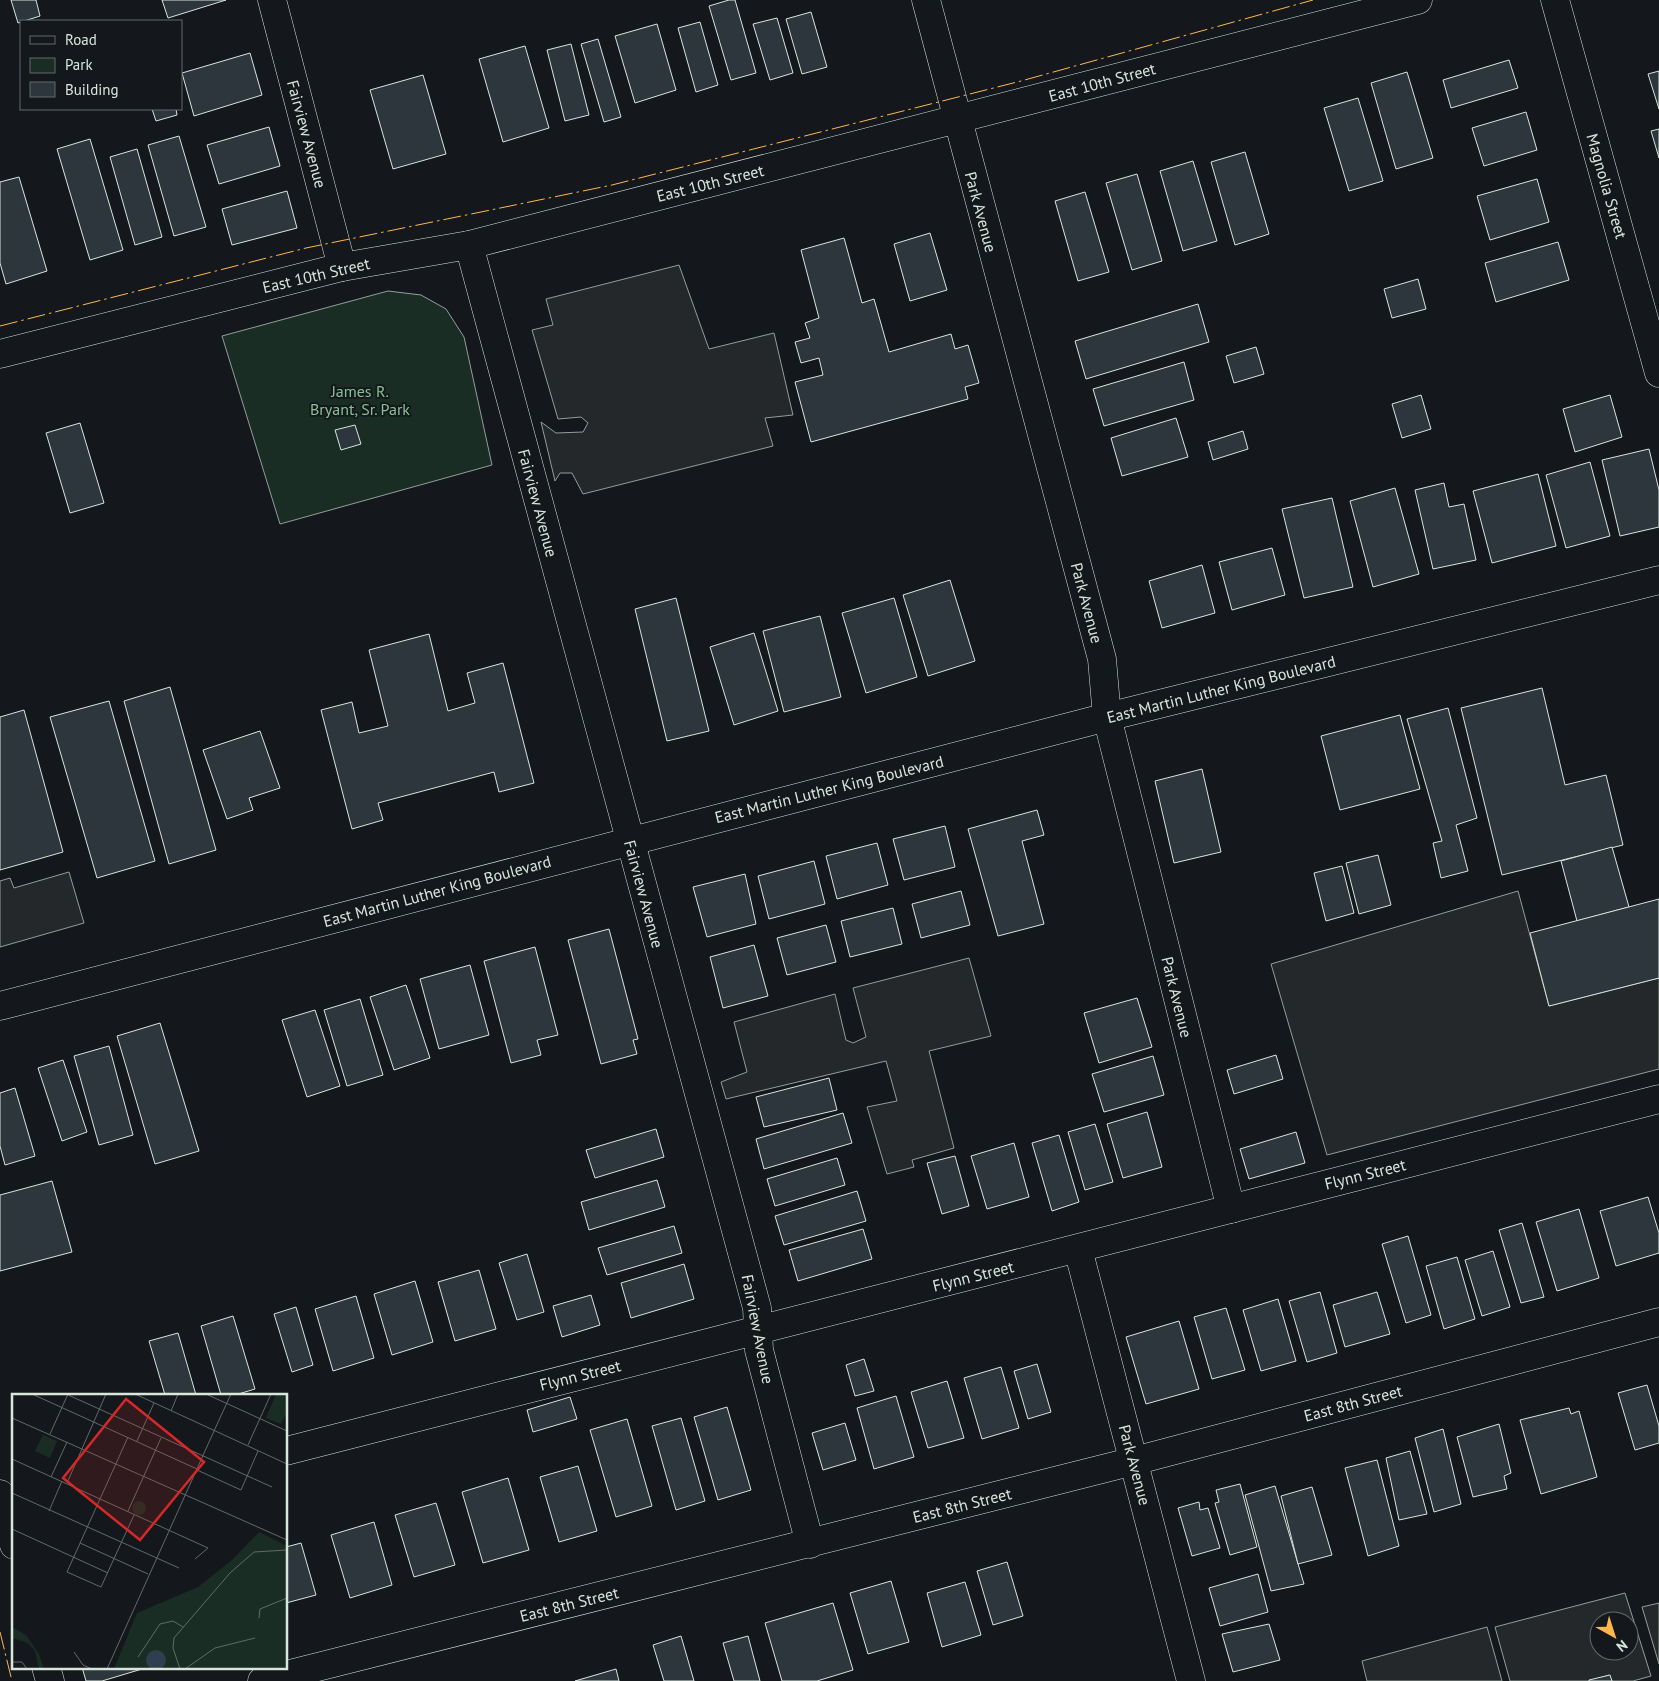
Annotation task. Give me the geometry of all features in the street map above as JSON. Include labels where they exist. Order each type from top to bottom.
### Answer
[{"type":"street","name":"Fairview Avenue","points":[[272,0],[342,267]]},
{"type":"street","name":"Park Avenue","points":[[926,0],[1102,659],[1107,717],[1231,1209]]},
{"type":"street","name":"East 10th Street","points":[[0,354],[342,267],[469,245],[1418,0]]},
{"type":"street","name":"Magnolia Street","points":[[1555,0],[1659,373]]},
{"type":"street","name":"Fairview Avenue","points":[[469,245],[757,1308],[759,1350],[810,1544]]},
{"type":"street","name":"East Martin Luther King Boulevard","points":[[0,1006],[629,840],[1107,717],[1659,580]]},
{"type":"street","name":"Flynn Street","points":[[288,1450],[1659,1099]]},
{"type":"street","name":"Park Avenue","points":[[1078,1249],[1191,1681]]},
{"type":"street","name":"East 8th Street","points":[[262,1681],[1134,1461],[1659,1322]]},
{"type":"street","points":[[46,1668],[50,1681]]},
{"type":"green space","name":"James R. Bryant, Sr. Park","points":[[388,291],[421,295],[446,309],[464,337],[492,465],[280,524],[222,336]]},
{"type":"shaded area","points":[[679,265],[709,349],[774,333],[793,415],[765,418],[773,446],[583,494],[572,473],[560,473],[555,481],[541,422],[556,433],[583,432],[588,423],[581,417],[558,419],[532,330],[553,325],[546,299]]},
{"type":"shaded area","points":[[69,872],[84,923],[0,947],[0,881],[10,878],[14,888]]},
{"type":"shaded area","points":[[1518,891],[1549,1006],[1659,978],[1659,1069],[1327,1155],[1271,964]]},
{"type":"shaded area","points":[[969,958],[991,1036],[929,1051],[954,1148],[912,1160],[914,1167],[887,1174],[867,1107],[897,1101],[886,1061],[726,1099],[721,1082],[747,1072],[734,1022],[835,994],[846,1040],[853,1043],[866,1037],[853,988]]},
{"type":"shaded area","points":[[1625,1593],[1631,1611],[1589,1611],[1589,1661],[1639,1661],[1639,1638],[1651,1676],[1633,1681],[1612,1681],[1609,1675],[1589,1681],[1510,1681],[1495,1627]]},
{"type":"shaded area","points":[[1659,1603],[1659,1664],[1642,1607]]},
{"type":"shaded area","points":[[1487,1627],[1502,1681],[1367,1681],[1362,1661]]},
{"type":"building","points":[[11,0],[36,0],[40,16],[20,20],[18,23]]},
{"type":"building","points":[[162,0],[226,0],[168,18]]},
{"type":"building","points":[[735,0],[756,73],[731,80],[709,6]]},
{"type":"building","points":[[811,12],[827,67],[802,74],[786,19]]},
{"type":"building","points":[[777,18],[793,73],[770,80],[753,24]]},
{"type":"building","points":[[700,22],[718,85],[696,92],[678,28]]},
{"type":"building","points":[[657,24],[676,90],[635,103],[615,36]]},
{"type":"building","points":[[598,39],[621,117],[604,122],[581,44]]},
{"type":"building","points":[[571,44],[589,115],[565,121],[547,50]]},
{"type":"building","points":[[525,46],[549,128],[503,142],[479,59]]},
{"type":"building","points":[[250,53],[262,95],[194,116],[182,73]]},
{"type":"building","points":[[1509,60],[1518,88],[1451,108],[1443,80]]},
{"type":"building","points":[[1659,71],[1659,109],[1648,74]]},
{"type":"building","points":[[1407,72],[1433,158],[1396,169],[1371,83]]},
{"type":"building","points":[[423,75],[446,154],[393,169],[370,90]]},
{"type":"building","points":[[1358,98],[1383,181],[1349,191],[1324,108]]},
{"type":"building","points":[[152,110],[176,110],[177,115],[156,121]]},
{"type":"building","points":[[1526,112],[1537,150],[1484,166],[1472,128]]},
{"type":"building","points":[[269,127],[280,166],[219,184],[207,145]]},
{"type":"building","points":[[1659,129],[1659,158],[1651,131]]},
{"type":"building","points":[[179,136],[206,227],[174,236],[148,145]]},
{"type":"building","points":[[90,139],[123,250],[90,260],[57,149]]},
{"type":"building","points":[[137,149],[162,237],[135,245],[110,157]]},
{"type":"building","points":[[1245,152],[1269,234],[1235,245],[1211,162]]},
{"type":"building","points":[[1193,161],[1217,241],[1183,251],[1160,171]]},
{"type":"building","points":[[1137,174],[1162,261],[1132,270],[1106,183]]},
{"type":"building","points":[[19,177],[47,271],[6,284],[0,263],[0,182]]},
{"type":"building","points":[[1537,179],[1549,222],[1490,240],[1477,196]]},
{"type":"building","points":[[287,191],[297,228],[232,245],[222,209]]},
{"type":"building","points":[[1085,192],[1109,272],[1078,281],[1055,201]]},
{"type":"building","points":[[930,233],[947,290],[910,301],[894,244]]},
{"type":"building","points":[[844,238],[862,303],[874,299],[889,352],[951,334],[955,349],[968,345],[979,383],[965,387],[968,399],[811,442],[795,382],[823,375],[819,358],[801,363],[795,342],[810,338],[805,323],[819,318],[801,250]]},
{"type":"building","points":[[1558,242],[1569,280],[1496,302],[1485,263]]},
{"type":"building","points":[[1418,279],[1426,309],[1392,318],[1384,289]]},
{"type":"building","points":[[1198,304],[1209,342],[1086,379],[1075,341]]},
{"type":"building","points":[[1256,347],[1264,374],[1234,383],[1226,356]]},
{"type":"building","points":[[1184,362],[1194,400],[1104,426],[1093,389]]},
{"type":"building","points":[[1421,395],[1431,429],[1402,438],[1392,404]]},
{"type":"building","points":[[1610,395],[1622,437],[1575,452],[1563,409]]},
{"type":"building","points":[[1176,418],[1188,457],[1122,476],[1111,438]]},
{"type":"building","points":[[80,423],[104,503],[70,513],[46,433]]},
{"type":"building","points":[[355,425],[361,444],[341,450],[335,430]]},
{"type":"building","points":[[1243,431],[1248,449],[1213,460],[1208,442]]},
{"type":"building","points":[[1649,449],[1659,490],[1659,527],[1620,536],[1602,460]]},
{"type":"building","points":[[1590,462],[1610,536],[1566,548],[1546,475]]},
{"type":"building","points":[[1538,474],[1556,546],[1492,563],[1473,491]]},
{"type":"building","points":[[1444,483],[1449,507],[1464,504],[1476,560],[1433,569],[1415,490]]},
{"type":"building","points":[[1395,488],[1419,574],[1373,587],[1350,501]]},
{"type":"building","points":[[1332,498],[1353,587],[1304,598],[1282,509]]},
{"type":"building","points":[[1272,548],[1285,595],[1232,610],[1219,562]]},
{"type":"building","points":[[1202,565],[1215,613],[1162,628],[1149,581]]},
{"type":"building","points":[[950,580],[975,661],[928,676],[903,595]]},
{"type":"building","points":[[676,598],[709,731],[667,741],[635,609]]},
{"type":"building","points":[[894,598],[917,677],[866,693],[842,613]]},
{"type":"building","points":[[820,616],[841,697],[784,712],[763,631]]},
{"type":"building","points":[[754,633],[778,711],[734,725],[710,647]]},
{"type":"building","points":[[429,634],[448,711],[475,703],[467,673],[503,663],[534,783],[499,792],[494,772],[378,803],[383,820],[352,829],[321,710],[352,702],[359,733],[388,726],[369,650]]},
{"type":"building","points":[[170,687],[216,850],[169,864],[124,701]]},
{"type":"building","points":[[1542,688],[1565,785],[1606,775],[1623,845],[1502,875],[1461,708]]},
{"type":"building","points":[[109,701],[155,861],[97,878],[50,717]]},
{"type":"building","points":[[1448,708],[1477,818],[1456,825],[1468,871],[1441,878],[1433,843],[1442,841],[1407,719]]},
{"type":"building","points":[[24,710],[63,852],[0,870],[0,717]]},
{"type":"building","points":[[1400,715],[1420,789],[1340,810],[1321,736]]},
{"type":"building","points":[[260,731],[280,788],[249,798],[253,810],[227,819],[203,750]]},
{"type":"building","points":[[1202,769],[1221,852],[1174,863],[1155,781]]},
{"type":"building","points":[[1037,810],[1044,835],[1022,841],[1044,924],[998,936],[968,829]]},
{"type":"building","points":[[945,826],[955,867],[904,880],[893,839]]},
{"type":"building","points":[[877,843],[888,885],[837,899],[826,856]]},
{"type":"building","points":[[1612,847],[1629,907],[1577,921],[1561,861]]},
{"type":"building","points":[[1378,855],[1391,905],[1359,914],[1346,863]]},
{"type":"building","points":[[814,861],[825,904],[769,919],[758,876]]},
{"type":"building","points":[[1342,866],[1354,913],[1326,921],[1314,873]]},
{"type":"building","points":[[745,874],[756,924],[707,937],[693,887]]},
{"type":"building","points":[[961,891],[970,925],[921,938],[912,904]]},
{"type":"building","points":[[1659,899],[1659,978],[1549,1006],[1530,933]]},
{"type":"building","points":[[893,908],[902,944],[850,957],[841,921]]},
{"type":"building","points":[[826,925],[836,962],[787,975],[777,938]]},
{"type":"building","points":[[609,929],[638,1039],[633,1040],[637,1054],[601,1064],[568,940]]},
{"type":"building","points":[[754,945],[768,996],[723,1008],[710,957]]},
{"type":"building","points":[[535,947],[558,1035],[537,1040],[541,1055],[511,1063],[484,961]]},
{"type":"building","points":[[470,965],[489,1035],[439,1049],[420,979]]},
{"type":"building","points":[[406,985],[430,1058],[394,1070],[370,997]]},
{"type":"building","points":[[1137,998],[1152,1047],[1099,1063],[1084,1013]]},
{"type":"building","points":[[360,999],[383,1075],[347,1086],[324,1010]]},
{"type":"building","points":[[315,1010],[340,1086],[307,1097],[282,1020]]},
{"type":"building","points":[[160,1023],[199,1151],[155,1164],[117,1036]]},
{"type":"building","points":[[109,1046],[133,1135],[99,1145],[74,1056]]},
{"type":"building","points":[[1276,1055],[1283,1079],[1234,1094],[1227,1070]]},
{"type":"building","points":[[1153,1056],[1164,1095],[1104,1112],[1092,1074]]},
{"type":"building","points":[[63,1060],[87,1132],[62,1141],[38,1068]]},
{"type":"building","points":[[829,1078],[837,1110],[764,1127],[756,1097]]},
{"type":"building","points":[[15,1088],[35,1156],[5,1165],[0,1146],[0,1093]]},
{"type":"building","points":[[1147,1112],[1162,1167],[1123,1178],[1107,1124]]},
{"type":"building","points":[[843,1113],[852,1143],[764,1169],[756,1139]]},
{"type":"building","points":[[1095,1124],[1113,1182],[1085,1190],[1068,1132]]},
{"type":"building","points":[[656,1129],[664,1157],[595,1178],[586,1150]]},
{"type":"building","points":[[1296,1132],[1305,1163],[1249,1179],[1240,1149]]},
{"type":"building","points":[[1059,1135],[1079,1202],[1052,1211],[1032,1143]]},
{"type":"building","points":[[1014,1143],[1029,1197],[987,1209],[971,1156]]},
{"type":"building","points":[[955,1156],[969,1206],[942,1214],[927,1163]]},
{"type":"building","points":[[837,1158],[845,1185],[775,1206],[767,1179]]},
{"type":"building","points":[[657,1180],[665,1207],[589,1230],[581,1202]]},
{"type":"building","points":[[52,1181],[72,1252],[0,1271],[0,1195]]},
{"type":"building","points":[[857,1191],[866,1221],[784,1245],[775,1216]]},
{"type":"building","points":[[1648,1197],[1659,1233],[1659,1253],[1616,1266],[1600,1211]]},
{"type":"building","points":[[1579,1209],[1599,1278],[1557,1291],[1536,1222]]},
{"type":"building","points":[[1522,1223],[1544,1297],[1521,1303],[1499,1230]]},
{"type":"building","points":[[674,1226],[682,1253],[607,1275],[598,1248]]},
{"type":"building","points":[[863,1229],[872,1259],[798,1281],[789,1250]]},
{"type":"building","points":[[1408,1236],[1431,1315],[1406,1323],[1382,1244]]},
{"type":"building","points":[[1493,1251],[1510,1307],[1482,1316],[1465,1260]]},
{"type":"building","points":[[527,1254],[544,1312],[517,1320],[499,1263]]},
{"type":"building","points":[[1457,1257],[1475,1319],[1444,1329],[1426,1266]]},
{"type":"building","points":[[684,1264],[694,1299],[631,1318],[621,1283]]},
{"type":"building","points":[[479,1270],[496,1329],[455,1341],[438,1282]]},
{"type":"building","points":[[415,1281],[433,1342],[392,1355],[374,1294]]},
{"type":"building","points":[[1320,1292],[1337,1353],[1307,1362],[1289,1301]]},
{"type":"building","points":[[1377,1292],[1390,1334],[1345,1347],[1333,1305]]},
{"type":"building","points":[[591,1295],[600,1325],[562,1337],[553,1306]]},
{"type":"building","points":[[356,1296],[374,1358],[333,1371],[315,1309]]},
{"type":"building","points":[[1278,1299],[1296,1361],[1261,1371],[1243,1310]]},
{"type":"building","points":[[296,1307],[313,1365],[292,1372],[274,1314]]},
{"type":"building","points":[[1226,1308],[1245,1370],[1212,1379],[1194,1317]]},
{"type":"building","points":[[233,1316],[255,1389],[238,1394],[221,1394],[201,1326]]},
{"type":"building","points":[[1179,1321],[1199,1389],[1146,1404],[1126,1337]]},
{"type":"building","points":[[178,1333],[196,1394],[165,1394],[149,1341]]},
{"type":"building","points":[[864,1359],[874,1391],[855,1396],[846,1365]]},
{"type":"building","points":[[1037,1364],[1051,1412],[1028,1419],[1014,1371]]},
{"type":"building","points":[[1001,1367],[1019,1428],[982,1439],[964,1378]]},
{"type":"building","points":[[947,1381],[964,1438],[928,1448],[911,1392]]},
{"type":"building","points":[[1647,1385],[1659,1426],[1659,1443],[1635,1450],[1618,1393]]},
{"type":"building","points":[[896,1396],[914,1457],[874,1469],[857,1408]]},
{"type":"building","points":[[570,1397],[577,1419],[533,1432],[527,1410]]},
{"type":"building","points":[[727,1407],[751,1490],[718,1500],[694,1417]]},
{"type":"building","points":[[1569,1408],[1571,1414],[1579,1411],[1597,1477],[1541,1494],[1520,1420]]},
{"type":"building","points":[[681,1418],[705,1501],[676,1510],[652,1426]]},
{"type":"building","points":[[627,1419],[652,1506],[616,1517],[590,1430]]},
{"type":"building","points":[[845,1423],[856,1460],[823,1470],[812,1433]]},
{"type":"building","points":[[1499,1424],[1511,1473],[1504,1476],[1507,1489],[1473,1497],[1457,1437]]},
{"type":"building","points":[[1443,1429],[1461,1504],[1434,1512],[1415,1438]]},
{"type":"building","points":[[1410,1451],[1427,1514],[1399,1520],[1386,1458]]},
{"type":"building","points":[[1377,1460],[1399,1546],[1368,1556],[1345,1468]]},
{"type":"building","points":[[578,1466],[597,1531],[559,1542],[540,1477]]},
{"type":"building","points":[[508,1478],[529,1550],[483,1563],[462,1492]]},
{"type":"building","points":[[1240,1484],[1257,1547],[1230,1555],[1215,1503],[1219,1502],[1216,1490]]},
{"type":"building","points":[[1275,1486],[1304,1584],[1271,1591],[1245,1495]]},
{"type":"building","points":[[1312,1487],[1332,1555],[1298,1564],[1281,1496]]},
{"type":"building","points":[[1199,1502],[1200,1510],[1208,1508],[1220,1548],[1192,1556],[1178,1508]]},
{"type":"building","points":[[436,1503],[455,1565],[414,1577],[395,1515]]},
{"type":"building","points":[[374,1522],[392,1585],[350,1598],[331,1535]]},
{"type":"building","points":[[301,1543],[316,1595],[288,1602],[288,1546]]},
{"type":"building","points":[[1007,1562],[1023,1616],[993,1625],[977,1571]]},
{"type":"building","points":[[1258,1574],[1268,1612],[1220,1626],[1209,1588]]},
{"type":"building","points":[[891,1581],[909,1642],[868,1654],[850,1593]]},
{"type":"building","points":[[965,1582],[981,1635],[942,1647],[927,1593]]},
{"type":"building","points":[[833,1603],[853,1670],[817,1681],[782,1681],[765,1623]]},
{"type":"building","points":[[1269,1624],[1280,1660],[1233,1672],[1222,1634]]},
{"type":"building","points":[[681,1636],[694,1681],[664,1681],[653,1645]]},
{"type":"building","points":[[748,1636],[760,1681],[734,1681],[723,1643]]},
{"type":"building","points":[[82,1668],[142,1668],[102,1681],[86,1681]]},
{"type":"building","points":[[616,1669],[619,1681],[575,1681]]},
{"type":"building","points":[[1610,1675],[1612,1681],[1589,1681],[1589,1680]]},
{"type":"power","points":[[0,326],[306,248],[612,185],[1021,81],[1313,0]]},
{"type":"power","points":[[0,1632],[12,1681]]}]
